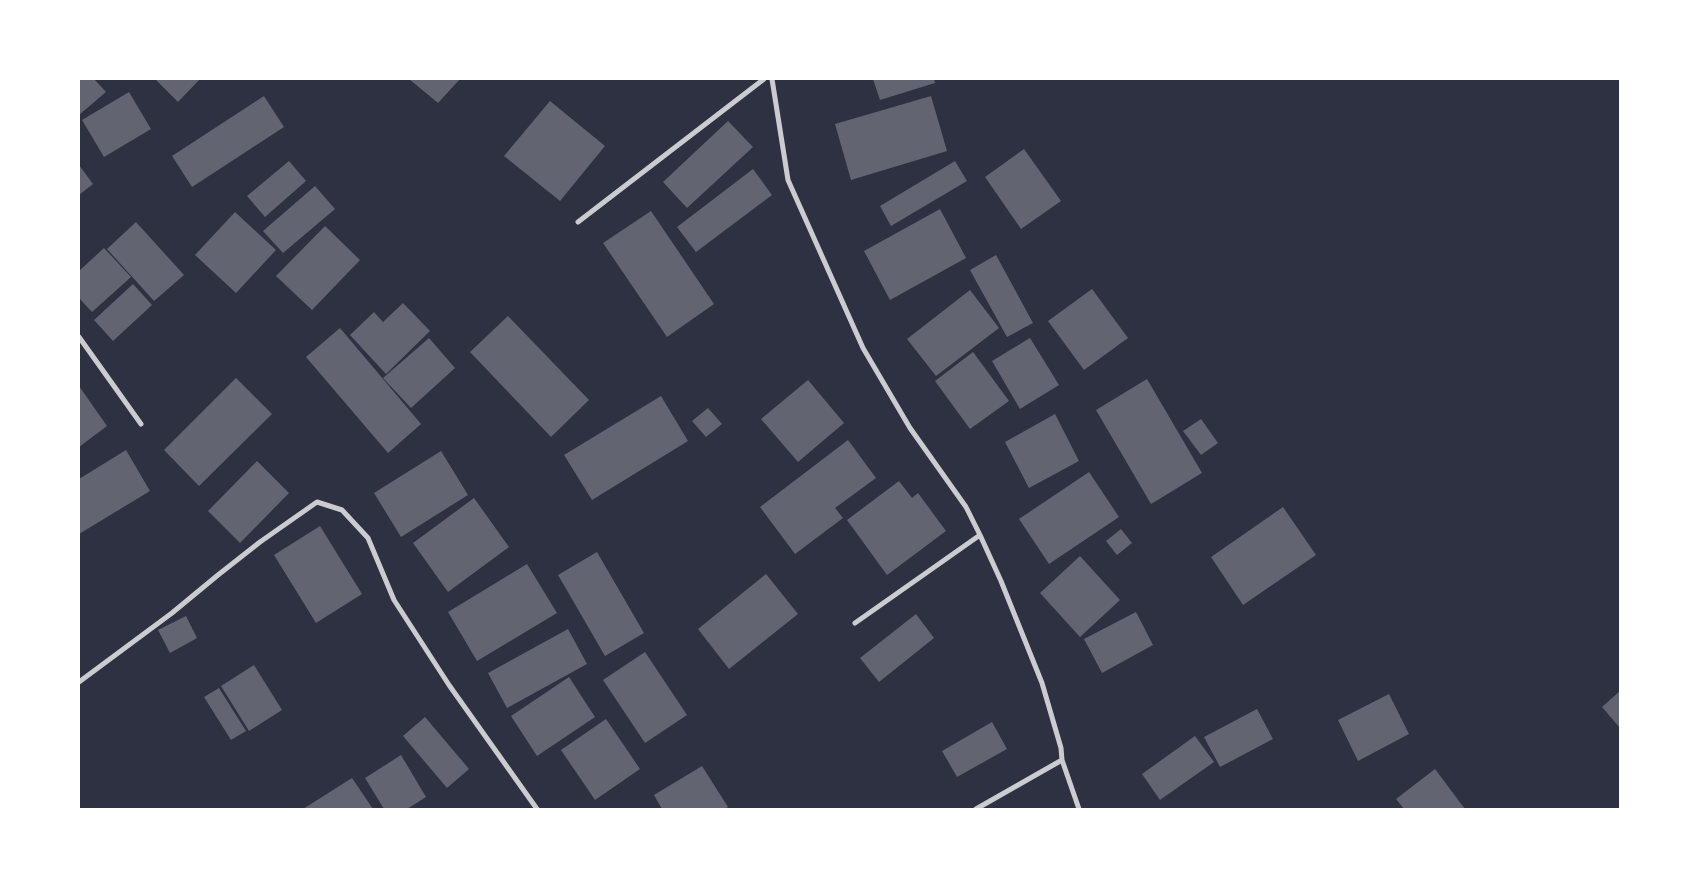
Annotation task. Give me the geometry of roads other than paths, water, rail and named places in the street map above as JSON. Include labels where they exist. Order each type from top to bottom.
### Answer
[{"type":"street","points":[[578,222],[764,79]]},
{"type":"street","points":[[772,79],[788,180],[863,348],[910,428],[966,507],[980,535],[1001,581],[1042,683],[1061,748],[1062,760],[1079,809]]},
{"type":"street","points":[[79,337],[141,424]]},
{"type":"street","points":[[79,682],[172,613],[246,553],[317,502],[342,510],[368,538],[394,600],[454,693],[537,809]]},
{"type":"street","points":[[855,622],[980,535]]},
{"type":"street","points":[[976,809],[1062,760]]}]
